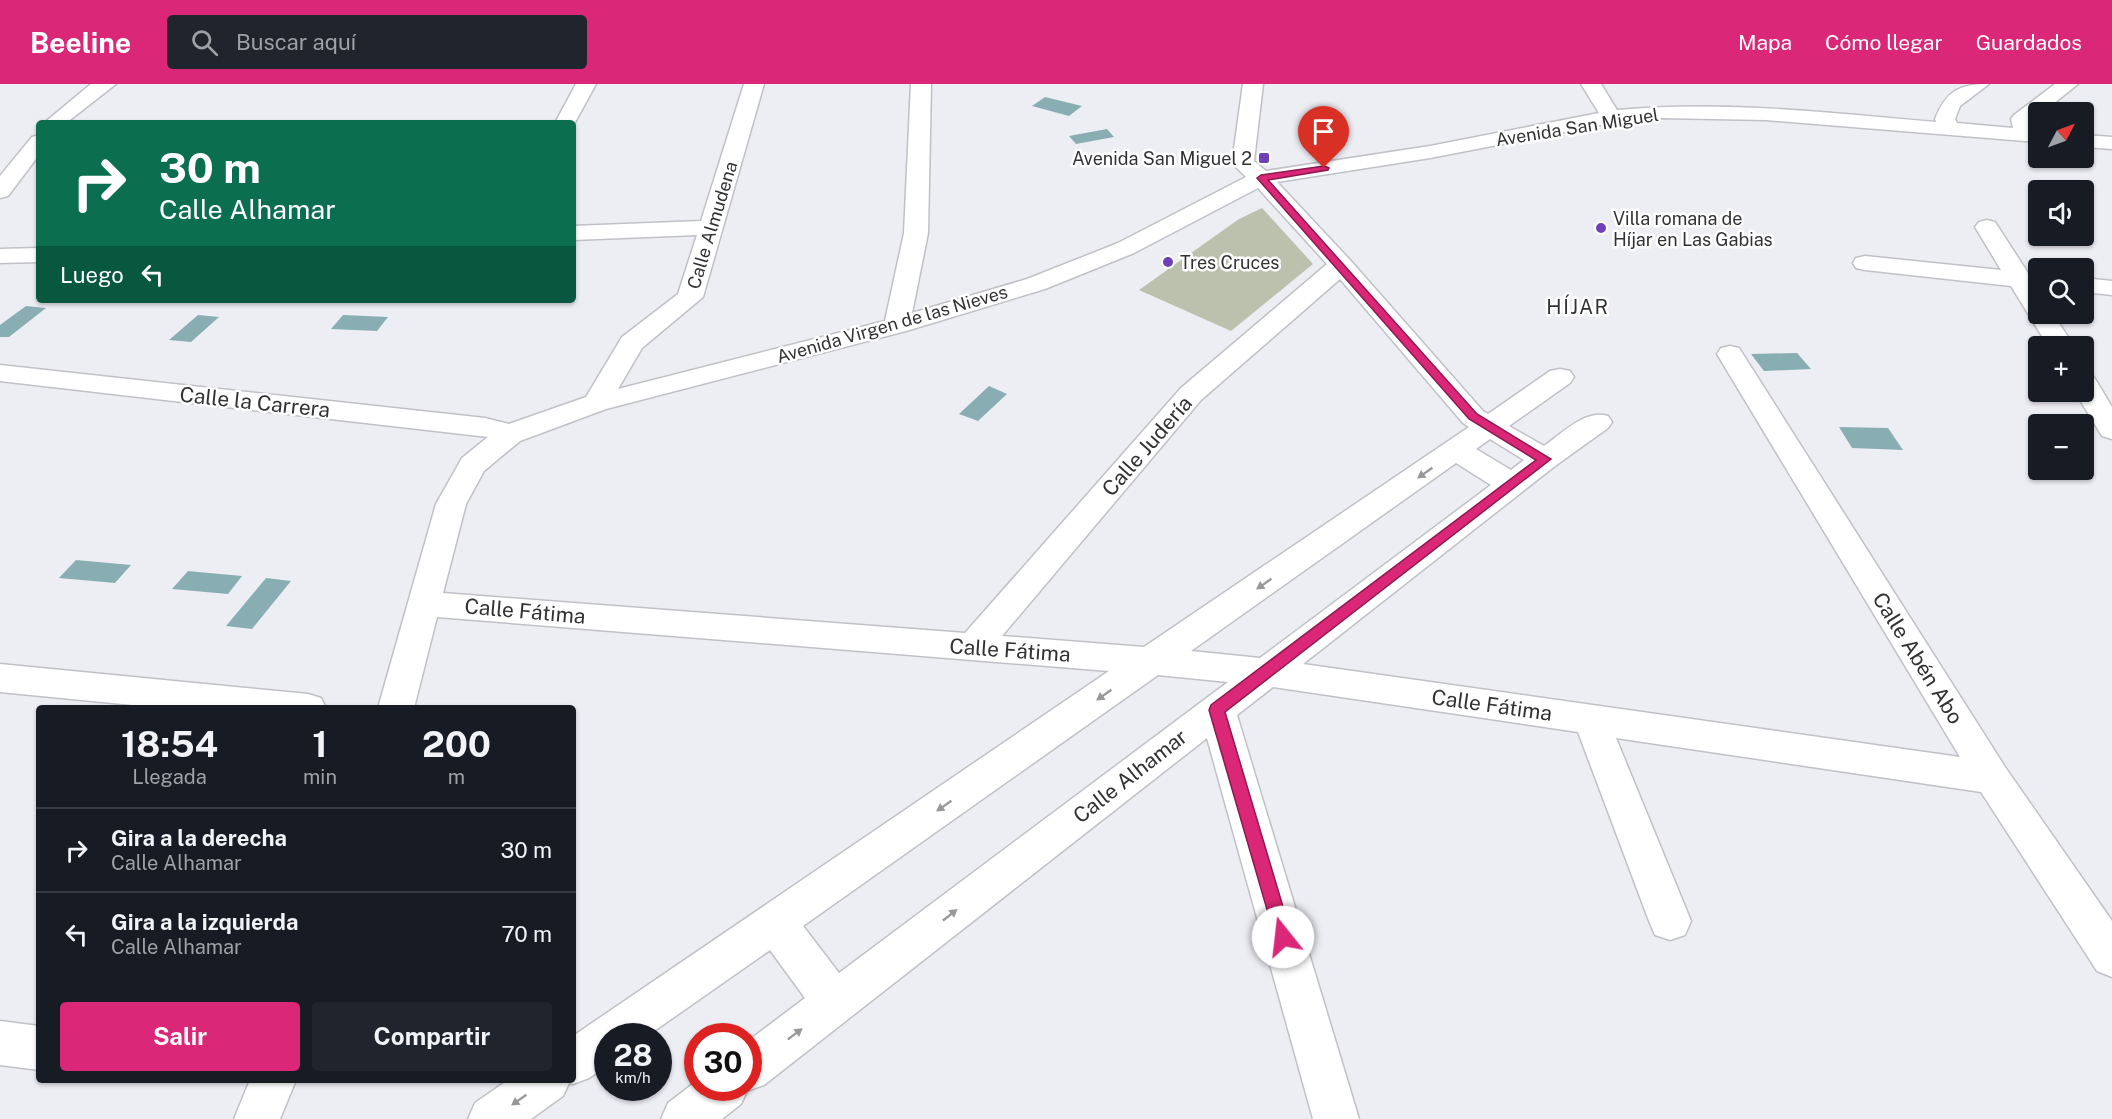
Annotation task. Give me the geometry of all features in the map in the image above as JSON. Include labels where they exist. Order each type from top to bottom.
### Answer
[{"type":"street","points":[[58,120],[91,92],[106,84]]},
{"type":"street","points":[[567,120],[586,84]]},
{"type":"street","name":"Calle Almudena","points":[[596,403],[631,343],[690,297],[754,84]]},
{"type":"street","points":[[897,326],[916,233],[921,84]]},
{"type":"street","points":[[1253,84],[1243,163],[1261,178],[1341,266],[1473,417],[1545,459]]},
{"type":"street","points":[[1591,84],[1611,117]]},
{"type":"street","points":[[1949,128],[1945,119],[1951,103],[1979,84]]},
{"type":"street","points":[[2044,102],[2068,84]]},
{"type":"street","name":"Avenida San Miguel","points":[[1261,178],[1430,152],[1611,117],[1662,112],[1766,114],[2028,136]]},
{"type":"street","points":[[2028,114],[2021,119],[2028,130]]},
{"type":"street","points":[[2094,142],[2112,143]]},
{"type":"street","points":[[0,191],[36,145]]},
{"type":"street","name":"Avenida Virgen de las Nieves","points":[[510,434],[596,403],[897,326],[1036,284],[1126,248],[1261,178]]},
{"type":"street","points":[[1987,227],[2028,279]]},
{"type":"street","points":[[576,233],[710,228]]},
{"type":"street","points":[[0,256],[36,255]]},
{"type":"street","points":[[1865,263],[2028,280]]},
{"type":"street","name":"Calle Judería","points":[[973,647],[1191,394],[1341,266]]},
{"type":"street","points":[[2094,286],[2112,288]]},
{"type":"street","name":"Calle Abén Abo","points":[[1730,354],[1992,778],[2111,954]]},
{"type":"street","name":"Calle la Carrera","points":[[0,374],[485,427],[510,434]]},
{"type":"street","points":[[631,1023],[1560,377]]},
{"type":"street","points":[[2094,400],[2112,430]]},
{"type":"street","name":"Calle Alhamar","points":[[762,1058],[1512,484],[1598,422]]},
{"type":"street","points":[[397,705],[426,604],[451,504],[472,465],[510,434]]},
{"type":"street","points":[[1456,450],[1512,484]]},
{"type":"street","name":"Calle Fátima","points":[[426,604],[1154,661],[1266,672],[1992,778]]},
{"type":"street","points":[[0,678],[277,705]]},
{"type":"street","points":[[1217,710],[1336,1119]]},
{"type":"street","points":[[1591,720],[1670,921]]},
{"type":"street","points":[[775,923],[835,1003]]},
{"type":"street","points":[[0,1044],[36,1048]]},
{"type":"street","points":[[576,1060],[594,1048]]},
{"type":"street","points":[[257,1119],[272,1083]]},
{"type":"street","points":[[491,1119],[544,1083]]},
{"type":"street","points":[[684,1119],[708,1101]]},
{"type":"green space","points":[[1262,208],[1313,264],[1231,331],[1139,290],[1239,219]]},
{"type":"water","points":[[1045,97],[1082,106],[1069,116],[1032,106]]},
{"type":"water","points":[[1107,129],[1114,137],[1076,144],[1069,136]]},
{"type":"water","points":[[26,306],[46,308],[9,337],[0,337],[0,325]]},
{"type":"water","points":[[198,315],[219,317],[191,342],[169,340]]},
{"type":"water","points":[[343,315],[388,317],[377,331],[331,329]]},
{"type":"water","points":[[1797,353],[1811,369],[1764,371],[1751,354]]},
{"type":"water","points":[[989,386],[1007,394],[978,421],[959,414]]},
{"type":"water","points":[[1839,427],[1888,428],[1903,450],[1852,448]]},
{"type":"water","points":[[76,560],[131,565],[115,583],[59,578]]},
{"type":"water","points":[[188,571],[242,576],[228,594],[172,589]]},
{"type":"water","points":[[266,578],[291,581],[252,629],[226,626]]},
{"type":"place","name":"Avenida San Miguel 2","points":[[1264,158]]},
{"type":"place","name":"Villa romana de Híjar en Las Gabias","points":[[1601,228]]},
{"type":"place","name":"Tres Cruces","points":[[1168,262]]},
{"type":"district","name":"HÍJAR","points":[[1578,307]]},
{"type":"route","points":[[1283,937],[1217,710],[1545,459],[1473,417],[1261,178],[1324,168]]}]
